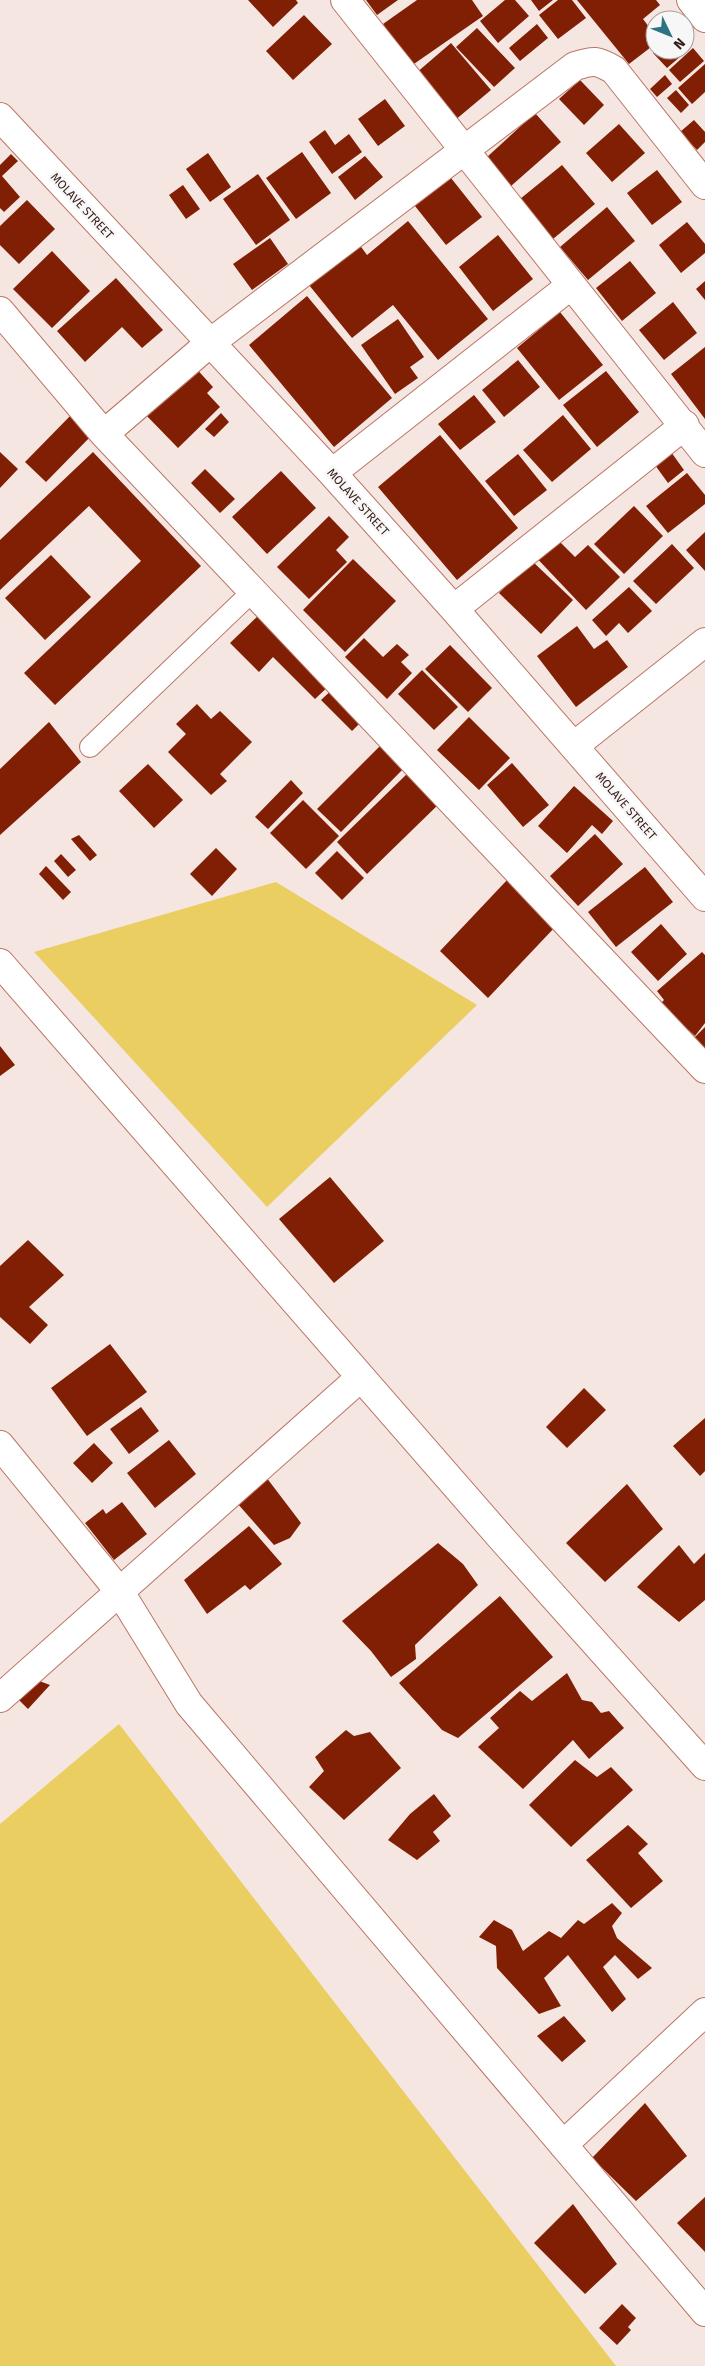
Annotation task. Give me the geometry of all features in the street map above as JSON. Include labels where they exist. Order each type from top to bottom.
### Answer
[{"type":"street","points":[[345,0],[466,150],[570,286],[705,453]]},
{"type":"street","points":[[691,0],[705,18]]},
{"type":"street","points":[[104,434],[210,343],[576,66],[592,60],[603,63],[614,70],[705,186]]},
{"type":"street","name":"MOLAVE STREET","points":[[0,118],[332,473],[454,609],[705,897]]},
{"type":"street","points":[[332,473],[570,286]]},
{"type":"street","points":[[0,311],[104,434],[705,1069]]},
{"type":"street","points":[[454,609],[684,425]]},
{"type":"street","points":[[574,746],[705,642]]},
{"type":"street","points":[[0,963],[503,1540],[705,1766]]},
{"type":"street","points":[[0,1698],[361,1377]]},
{"type":"street","points":[[2,1452],[120,1592],[189,1704],[705,2312]]},
{"type":"street","points":[[563,2145],[705,2012]]},
{"type":"lane","points":[[90,746],[252,591]]},
{"type":"shaded area","points":[[276,882],[477,1005],[267,1207],[34,952]]},
{"type":"shaded area","points":[[119,1724],[616,2366],[0,2366],[0,1824]]},
{"type":"building","points":[[248,0],[296,0],[298,3],[273,27]]},
{"type":"building","points":[[366,0],[398,0],[377,15]]},
{"type":"building","points":[[417,0],[472,0],[483,16],[411,66],[383,24]]},
{"type":"building","points":[[505,0],[515,0],[529,16],[498,43],[480,21]]},
{"type":"building","points":[[531,0],[553,0],[539,11]]},
{"type":"building","points":[[558,0],[572,0],[586,18],[558,39],[539,15]]},
{"type":"building","points":[[577,0],[656,0],[660,5],[654,10],[645,10],[645,17],[643,19],[645,22],[645,52],[629,64]]},
{"type":"building","points":[[304,15],[332,44],[293,80],[266,51]]},
{"type":"building","points":[[537,24],[548,38],[520,61],[509,48]]},
{"type":"building","points":[[477,28],[515,68],[494,87],[456,47]]},
{"type":"building","points":[[451,43],[491,90],[454,121],[415,74]]},
{"type":"building","points":[[695,50],[704,61],[680,82],[669,70],[680,60],[695,60]]},
{"type":"building","points":[[660,60],[676,60],[667,68]]},
{"type":"building","points":[[705,64],[705,92],[692,104],[678,88]]},
{"type":"building","points":[[665,75],[672,84],[657,97],[650,89]]},
{"type":"building","points":[[580,80],[604,105],[584,125],[559,99]]},
{"type":"building","points":[[676,90],[689,105],[681,113],[667,98]]},
{"type":"building","points":[[385,99],[405,126],[378,146],[358,119]]},
{"type":"building","points":[[535,113],[561,142],[511,186],[486,158]]},
{"type":"building","points":[[694,120],[705,132],[705,142],[697,150],[680,132]]},
{"type":"building","points":[[619,124],[645,153],[612,182],[586,153]]},
{"type":"building","points":[[325,130],[335,145],[349,134],[362,152],[332,174],[309,142]]},
{"type":"building","points":[[302,152],[331,193],[296,219],[266,178]]},
{"type":"building","points":[[208,153],[231,187],[210,202],[186,169]]},
{"type":"building","points":[[11,154],[18,161],[2,176],[20,197],[4,212],[0,208],[0,165]]},
{"type":"building","points":[[365,156],[383,177],[355,200],[338,177]]},
{"type":"building","points":[[562,165],[595,204],[553,239],[520,199]]},
{"type":"building","points":[[657,170],[682,202],[652,225],[627,193]]},
{"type":"building","points":[[258,174],[290,220],[256,245],[223,199]]},
{"type":"building","points":[[451,178],[482,217],[446,245],[415,206]]},
{"type":"building","points":[[183,185],[200,209],[186,219],[169,195]]},
{"type":"building","points":[[27,200],[55,229],[19,264],[0,245],[0,226]]},
{"type":"building","points":[[607,207],[635,241],[588,280],[560,247]]},
{"type":"building","points":[[408,221],[488,319],[438,360],[393,305],[352,338],[309,285],[359,244],[367,255]]},
{"type":"building","points":[[687,222],[705,244],[705,253],[681,273],[659,245]]},
{"type":"building","points":[[498,235],[533,279],[493,311],[459,267]]},
{"type":"building","points":[[270,238],[288,264],[252,290],[233,264]]},
{"type":"building","points":[[52,251],[90,291],[52,328],[13,289]]},
{"type":"building","points":[[630,261],[656,293],[622,321],[596,288]]},
{"type":"building","points":[[116,278],[163,330],[142,348],[122,327],[85,362],[57,331]]},
{"type":"building","points":[[705,281],[705,300],[696,289]]},
{"type":"building","points":[[307,296],[392,398],[334,447],[249,345]]},
{"type":"building","points":[[673,302],[697,333],[664,360],[639,330]]},
{"type":"building","points":[[560,312],[603,365],[559,400],[517,348]]},
{"type":"building","points":[[398,319],[424,357],[410,367],[418,378],[395,394],[361,345]]},
{"type":"building","points":[[705,347],[705,419],[671,374]]},
{"type":"building","points":[[518,360],[540,387],[504,417],[482,390]]},
{"type":"building","points":[[193,365],[213,387],[207,393],[220,407],[178,448],[144,413]]},
{"type":"building","points":[[606,371],[639,412],[597,447],[563,405]]},
{"type":"building","points":[[474,395],[496,422],[460,450],[438,424]]},
{"type":"building","points":[[221,413],[229,422],[214,437],[205,429]]},
{"type":"building","points":[[72,414],[92,435],[46,482],[25,462]]},
{"type":"building","points":[[563,415],[591,449],[552,482],[523,450]]},
{"type":"building","points":[[440,435],[518,528],[457,580],[378,487]]},
{"type":"building","points":[[0,452],[18,469],[0,488]]},
{"type":"building","points":[[93,452],[201,566],[55,705],[24,673],[141,561],[89,506],[0,590],[0,540]]},
{"type":"building","points":[[671,452],[684,470],[668,483],[655,465]]},
{"type":"building","points":[[518,454],[547,490],[514,516],[485,481]]},
{"type":"building","points":[[205,469],[235,499],[220,513],[191,483]]},
{"type":"building","points":[[281,471],[316,508],[267,554],[232,517]]},
{"type":"building","points":[[687,473],[705,495],[705,504],[668,533],[646,506]]},
{"type":"building","points":[[634,506],[663,536],[624,574],[594,544]]},
{"type":"building","points":[[329,516],[349,537],[336,550],[347,562],[309,599],[277,567]]},
{"type":"building","points":[[550,532],[575,557],[588,545],[620,577],[586,610],[530,551]]},
{"type":"building","points":[[705,532],[705,571],[686,550]]},
{"type":"building","points":[[672,544],[694,568],[656,604],[633,581]]},
{"type":"building","points":[[51,555],[91,597],[45,640],[5,598]]},
{"type":"building","points":[[353,559],[396,601],[345,652],[303,610]]},
{"type":"building","points":[[531,560],[573,600],[541,634],[499,593]]},
{"type":"building","points":[[629,587],[652,611],[628,633],[619,623],[606,636],[592,620]]},
{"type":"building","points":[[263,611],[333,682],[315,699],[273,657],[259,672],[230,643]]},
{"type":"building","points":[[577,626],[594,649],[607,640],[628,667],[576,707],[537,656]]},
{"type":"building","points":[[364,638],[383,657],[397,644],[409,655],[401,662],[412,673],[387,699],[345,657]]},
{"type":"building","points":[[450,645],[492,688],[468,712],[425,669]]},
{"type":"building","points":[[422,670],[458,707],[434,730],[398,694]]},
{"type":"building","points":[[336,686],[366,717],[352,731],[321,700]]},
{"type":"building","points":[[197,704],[211,719],[220,711],[252,742],[220,774],[227,781],[211,795],[168,752],[186,734],[176,724]]},
{"type":"building","points":[[469,717],[510,758],[479,790],[437,750]]},
{"type":"building","points":[[49,722],[81,762],[0,835],[0,769]]},
{"type":"building","points":[[384,742],[407,765],[341,832],[317,809]]},
{"type":"building","points":[[512,763],[549,805],[523,827],[487,785]]},
{"type":"building","points":[[148,764],[183,800],[154,828],[119,791]]},
{"type":"building","points":[[411,770],[442,801],[367,874],[337,842]]},
{"type":"building","points":[[291,780],[303,793],[268,829],[255,817]]},
{"type":"building","points":[[574,786],[613,821],[602,834],[592,825],[567,853],[538,826]]},
{"type":"building","points":[[303,800],[339,836],[306,869],[270,833]]},
{"type":"building","points":[[595,834],[623,864],[578,906],[550,876]]},
{"type":"building","points":[[79,835],[97,855],[90,861],[71,839]]},
{"type":"building","points":[[216,848],[237,869],[212,896],[190,874]]},
{"type":"building","points":[[337,851],[364,878],[342,900],[315,873]]},
{"type":"building","points":[[61,854],[76,870],[68,877],[54,861]]},
{"type":"building","points":[[46,866],[71,892],[63,900],[39,874]]},
{"type":"building","points":[[645,867],[673,902],[616,947],[588,912]]},
{"type":"building","points":[[508,879],[556,926],[488,998],[440,951]]},
{"type":"building","points":[[661,924],[687,954],[658,981],[631,952]]},
{"type":"building","points":[[702,952],[705,955],[705,1023],[695,1036],[660,1004],[664,1000],[657,991]]},
{"type":"building","points":[[705,1027],[705,1060],[688,1044]]},
{"type":"building","points":[[0,1046],[15,1065],[0,1076]]},
{"type":"building","points":[[330,1177],[384,1241],[334,1283],[279,1219]]},
{"type":"building","points":[[28,1240],[64,1275],[29,1307],[48,1325],[30,1344],[0,1317],[0,1266]]},
{"type":"building","points":[[110,1344],[147,1392],[87,1436],[51,1388]]},
{"type":"building","points":[[584,1388],[606,1410],[567,1448],[546,1427]]},
{"type":"building","points":[[141,1407],[159,1431],[129,1454],[110,1429]]},
{"type":"building","points":[[705,1418],[705,1471],[700,1476],[673,1446]]},
{"type":"building","points":[[169,1440],[196,1474],[155,1508],[127,1473]]},
{"type":"building","points":[[94,1443],[113,1463],[92,1483],[73,1463]]},
{"type":"building","points":[[266,1477],[301,1523],[290,1538],[274,1545],[237,1503],[254,1491]]},
{"type":"building","points":[[627,1484],[663,1529],[605,1582],[566,1543]]},
{"type":"building","points":[[122,1502],[147,1534],[114,1560],[85,1523],[103,1509],[106,1514]]},
{"type":"building","points":[[249,1526],[282,1564],[250,1590],[245,1585],[207,1614],[184,1580]]},
{"type":"building","points":[[438,1543],[463,1564],[478,1585],[415,1645],[416,1659],[391,1677],[371,1651],[342,1621]]},
{"type":"building","points":[[679,1545],[694,1564],[705,1553],[705,1600],[679,1622],[637,1587]]},
{"type":"building","points":[[500,1596],[553,1657],[458,1738],[442,1730],[399,1683]]},
{"type":"building","points":[[567,1673],[582,1700],[592,1702],[601,1713],[609,1711],[624,1728],[589,1759],[573,1740],[523,1789],[478,1747],[499,1728],[490,1718],[520,1691],[532,1701]]},
{"type":"building","points":[[34,1679],[50,1685],[28,1709],[17,1698]]},
{"type":"building","points":[[346,1730],[354,1736],[370,1732],[401,1768],[344,1820],[309,1787],[324,1771],[315,1757]]},
{"type":"building","points":[[575,1760],[597,1777],[611,1767],[633,1790],[571,1847],[529,1805]]},
{"type":"building","points":[[434,1794],[451,1816],[433,1832],[440,1841],[417,1860],[388,1840],[410,1814]]},
{"type":"building","points":[[628,1825],[648,1844],[638,1853],[663,1881],[631,1908],[586,1860]]},
{"type":"building","points":[[612,1903],[622,1913],[612,1926],[617,1938],[652,1968],[638,1979],[615,1955],[603,1967],[626,1999],[612,2012],[568,1955],[544,1978],[561,2006],[539,2014],[497,1968],[496,1946],[479,1937],[494,1920],[512,1930],[523,1951],[549,1931],[561,1938],[578,1920],[584,1924]]},
{"type":"building","points":[[564,2016],[586,2041],[562,2062],[537,2036]]},
{"type":"building","points":[[645,2103],[687,2156],[636,2201],[592,2158]]},
{"type":"building","points":[[705,2197],[705,2252],[677,2223]]},
{"type":"building","points":[[573,2204],[617,2264],[585,2294],[534,2243]]},
{"type":"building","points":[[622,2304],[636,2318],[628,2327],[631,2330],[617,2345],[599,2328]]}]
